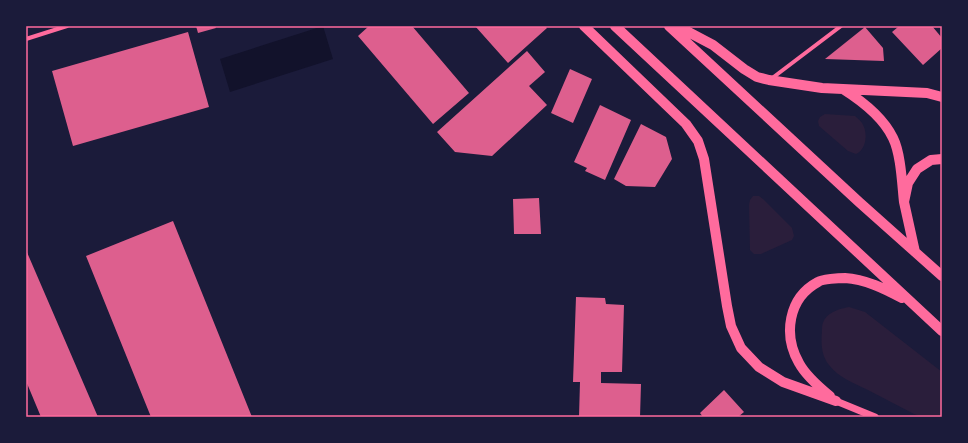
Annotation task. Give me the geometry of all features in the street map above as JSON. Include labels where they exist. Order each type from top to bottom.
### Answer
[{"type":"main road","points":[[584,26],[686,124],[698,141],[704,159],[708,180],[731,326],[742,348],[759,367],[783,382],[836,401]]},
{"type":"main road","points":[[615,26],[942,331]]},
{"type":"main road","points":[[669,26],[859,202],[942,276]]},
{"type":"main road","points":[[677,26],[713,45],[757,77],[796,85],[927,93],[942,97]]},
{"type":"main road","points":[[841,88],[867,106],[884,124],[893,139],[898,160],[904,202],[915,252]]},
{"type":"main road","points":[[904,202],[908,183],[917,169],[931,160],[942,158]]},
{"type":"main road","points":[[836,401],[816,384],[799,364],[791,343],[790,318],[800,295],[819,281],[845,278],[869,283],[914,305]]},
{"type":"street","points":[[26,40],[68,26]]},
{"type":"street","points":[[769,80],[841,26]]},
{"type":"street","points":[[836,401],[875,417]]},
{"type":"shaded area","points":[[323,26],[333,59],[230,92],[220,59]]},
{"type":"shaded area","points":[[825,114],[855,116],[862,123],[866,135],[860,152],[856,154],[848,151],[819,126],[818,121],[820,117]]},
{"type":"shaded area","points":[[753,196],[759,196],[763,199],[792,228],[794,236],[792,240],[761,254],[754,254],[750,250],[749,205]]},
{"type":"shaded area","points":[[849,307],[865,312],[942,372],[942,417],[922,417],[914,414],[847,380],[833,370],[826,361],[822,349],[824,320],[834,311]]},
{"type":"building","points":[[196,26],[215,26],[216,28],[198,33]]},
{"type":"building","points":[[369,26],[412,26],[469,93],[433,124],[358,36]]},
{"type":"building","points":[[475,26],[545,26],[547,28],[508,63]]},
{"type":"building","points":[[896,26],[932,26],[942,38],[942,48],[923,65],[892,32],[898,27]]},
{"type":"building","points":[[865,27],[883,48],[884,61],[825,59]]},
{"type":"building","points":[[188,32],[209,107],[73,146],[52,71]]},
{"type":"building","points":[[527,51],[545,72],[529,86],[547,105],[492,156],[455,152],[437,132]]},
{"type":"building","points":[[570,69],[592,79],[573,123],[551,113]]},
{"type":"building","points":[[600,105],[631,120],[605,180],[585,171],[587,168],[574,162]]},
{"type":"building","points":[[641,124],[666,137],[672,159],[655,187],[626,186],[614,179]]},
{"type":"building","points":[[539,198],[541,234],[514,234],[513,199]]},
{"type":"building","points":[[173,221],[252,417],[151,417],[86,256]]},
{"type":"building","points":[[26,250],[98,417],[41,417],[26,381]]},
{"type":"building","points":[[576,297],[605,298],[606,304],[624,305],[622,372],[601,372],[601,383],[641,384],[640,417],[579,417],[580,382],[573,382]]},
{"type":"building","points":[[724,390],[744,412],[738,417],[703,417],[700,413]]}]
